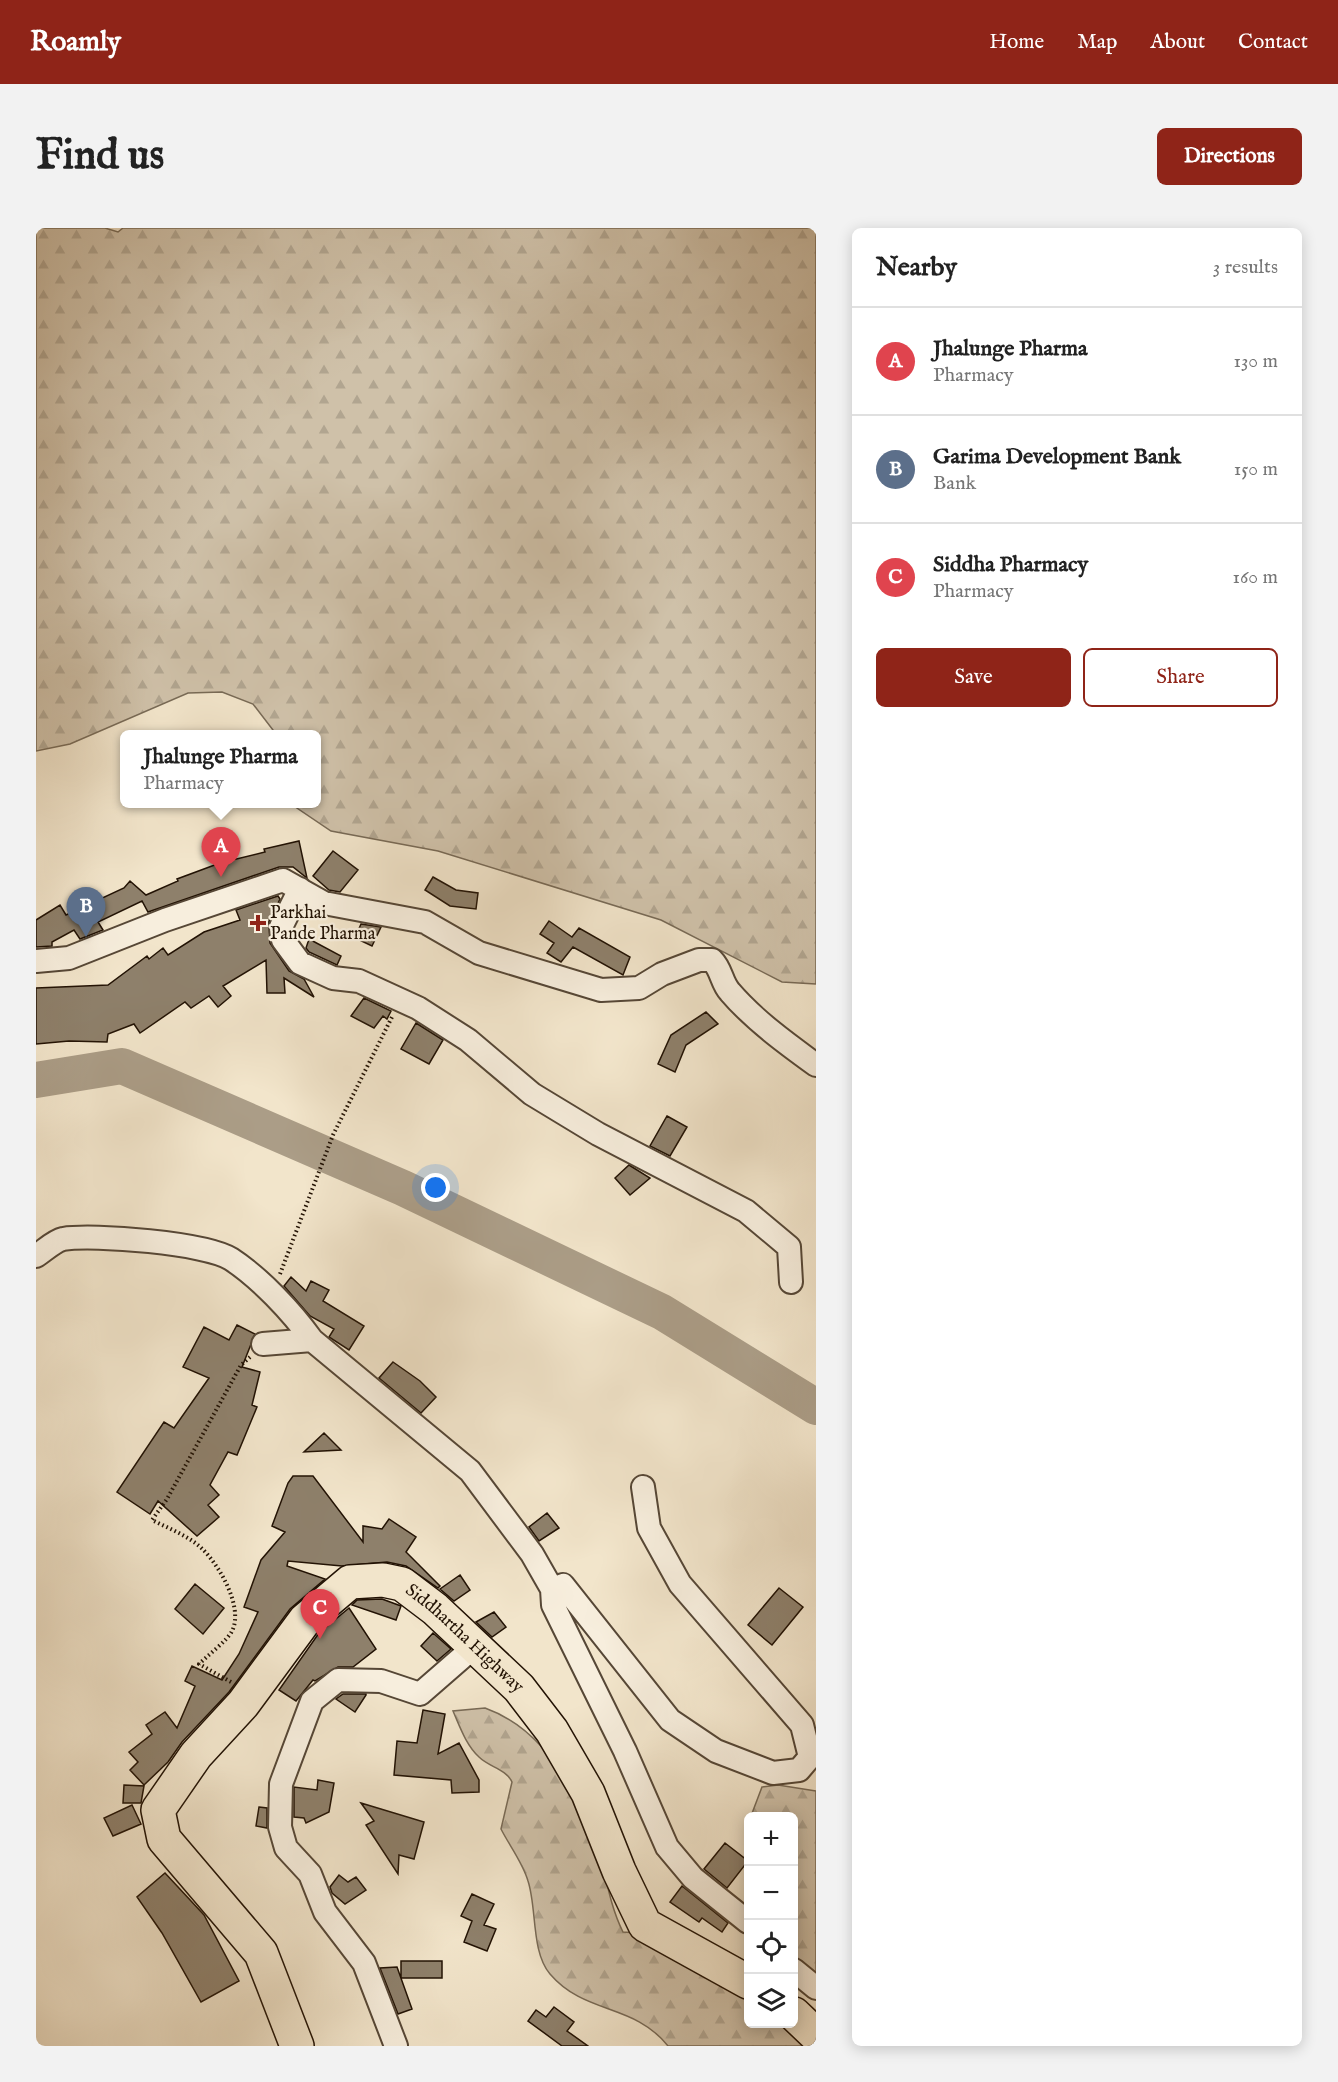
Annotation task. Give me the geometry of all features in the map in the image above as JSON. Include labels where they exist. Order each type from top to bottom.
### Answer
[{"type":"highway","name":"Siddhartha Highway","points":[[297,2046],[261,1953],[164,1839],[159,1810],[195,1755],[251,1693],[305,1620],[350,1582],[383,1580],[402,1584],[435,1609],[519,1688],[565,1749],[598,1815],[619,1871],[645,1925],[744,1980]]},
{"type":"highway","points":[[798,2018],[816,2035]]},
{"type":"street","points":[[36,961],[69,958],[165,920],[283,880],[324,903],[425,922],[480,953],[601,990],[639,988],[662,974],[699,960],[712,960],[721,969],[728,991],[816,1065]]},
{"type":"street","points":[[300,889],[281,927],[283,940],[300,963],[333,978],[359,981],[418,1008],[468,1040],[532,1094],[598,1134],[746,1211],[789,1248],[791,1282]]},
{"type":"street","points":[[36,1256],[61,1239],[145,1240],[221,1254],[232,1260],[272,1295],[298,1320],[312,1340],[470,1471],[532,1554],[552,1589],[553,1605],[620,1741],[667,1848],[693,1878],[746,1920]]},
{"type":"street","points":[[263,1344],[312,1340]]},
{"type":"street","points":[[552,1589],[563,1585],[670,1720],[716,1751],[773,1773],[799,1770],[810,1757],[802,1725],[680,1584],[649,1528],[643,1486]]},
{"type":"street","points":[[396,2046],[363,1964],[325,1912],[310,1874],[286,1848],[280,1827],[281,1784],[312,1701],[338,1680],[381,1681],[420,1694],[474,1647]]},
{"type":"street","points":[[798,1973],[816,1988]]},
{"type":"path","points":[[278,1280],[333,1135],[395,1012]]},
{"type":"path","points":[[251,1693],[199,1664],[232,1632],[235,1610],[229,1588],[213,1562],[195,1543],[152,1520],[167,1499],[242,1365],[263,1344]]},
{"type":"green space","points":[[36,228],[105,228],[118,232],[123,228],[816,228],[816,984],[782,982],[661,920],[438,851],[331,831],[297,808],[321,808],[321,730],[273,730],[253,704],[222,692],[188,693],[70,744],[36,751]]},
{"type":"green space","points":[[485,1708],[502,1715],[529,1734],[551,1759],[595,1836],[610,1897],[623,1932],[638,1933],[744,1989],[744,2028],[793,2028],[806,2046],[668,2046],[655,2032],[640,2022],[578,1996],[550,1974],[544,1965],[537,1942],[531,1892],[526,1874],[501,1829],[512,1782],[506,1774],[474,1752],[453,1711]]},
{"type":"green space","points":[[778,1785],[816,1791],[816,1979],[798,1965],[798,1812],[753,1812],[762,1787]]},
{"type":"building","points":[[299,841],[307,878],[293,867],[279,867],[148,912],[142,901],[98,922],[103,930],[80,939],[74,930],[52,942],[52,946],[36,947],[36,920],[60,905],[66,915],[124,888],[130,881],[146,895],[178,881],[177,879],[220,863]]},
{"type":"building","points":[[333,851],[358,870],[340,892],[329,890],[313,876]]},
{"type":"building","points":[[433,877],[456,890],[478,893],[476,909],[450,906],[425,890]]},
{"type":"building","points":[[278,896],[280,899],[269,922],[270,943],[289,971],[304,979],[314,997],[284,978],[285,993],[267,993],[266,960],[223,986],[231,996],[218,1007],[209,996],[191,1008],[185,1002],[140,1033],[134,1024],[108,1034],[107,1042],[69,1041],[36,1044],[36,988],[108,985],[147,956],[149,959],[163,948],[168,955],[204,932],[240,920],[236,910]]},
{"type":"building","points":[[549,921],[572,937],[579,928],[630,957],[623,975],[573,947],[561,962],[547,953],[554,943],[540,934]]},
{"type":"building","points":[[361,924],[381,927],[372,946],[355,938]]},
{"type":"building","points":[[309,939],[341,956],[337,965],[309,952],[306,948]]},
{"type":"building","points":[[364,998],[391,1011],[387,1019],[383,1016],[374,1028],[351,1016]]},
{"type":"building","points":[[706,1012],[718,1024],[686,1045],[675,1072],[658,1064],[671,1035]]},
{"type":"building","points":[[416,1023],[443,1040],[429,1064],[401,1049]]},
{"type":"building","points":[[667,1116],[687,1127],[670,1156],[650,1146]]},
{"type":"building","points":[[629,1165],[650,1178],[630,1195],[615,1178]]},
{"type":"building","points":[[291,1277],[306,1291],[311,1281],[329,1290],[323,1301],[364,1326],[349,1350],[329,1337],[334,1329],[310,1316],[284,1286]]},
{"type":"building","points":[[237,1325],[255,1334],[242,1367],[260,1372],[252,1405],[257,1407],[237,1455],[228,1452],[210,1485],[219,1495],[208,1505],[219,1517],[197,1536],[158,1501],[150,1514],[117,1492],[164,1422],[174,1428],[209,1378],[183,1367],[204,1327],[229,1340]]},
{"type":"building","points":[[393,1362],[420,1381],[436,1397],[421,1413],[379,1378]]},
{"type":"building","points":[[324,1433],[341,1450],[304,1452]]},
{"type":"building","points":[[293,1476],[313,1476],[363,1542],[363,1526],[382,1529],[389,1519],[416,1537],[406,1552],[440,1586],[438,1588],[406,1566],[387,1562],[342,1566],[288,1561],[287,1566],[325,1579],[290,1609],[229,1692],[182,1742],[168,1762],[144,1785],[130,1770],[138,1762],[129,1752],[152,1734],[146,1725],[165,1712],[177,1728],[195,1686],[185,1681],[192,1666],[222,1680],[239,1654],[258,1612],[244,1607],[261,1560],[285,1532],[272,1526],[288,1483]]},
{"type":"building","points":[[547,1513],[559,1528],[539,1541],[529,1527]]},
{"type":"building","points":[[460,1575],[470,1590],[454,1601],[440,1589]]},
{"type":"building","points":[[195,1584],[224,1608],[203,1634],[175,1609]]},
{"type":"building","points":[[779,1588],[803,1607],[772,1645],[748,1625]]},
{"type":"building","points":[[382,1599],[401,1606],[396,1620],[352,1605],[357,1600]]},
{"type":"building","points":[[349,1608],[376,1649],[353,1667],[338,1667],[315,1681],[313,1680],[296,1701],[279,1690],[319,1633]]},
{"type":"building","points":[[494,1612],[506,1627],[492,1637],[476,1622]]},
{"type":"building","points":[[433,1633],[451,1649],[437,1661],[421,1646]]},
{"type":"building","points":[[343,1694],[366,1695],[355,1712],[336,1699]]},
{"type":"building","points":[[423,1710],[445,1714],[438,1754],[459,1743],[479,1780],[479,1792],[452,1793],[451,1780],[394,1775],[397,1741],[417,1743]]},
{"type":"building","points":[[318,1780],[334,1783],[329,1812],[306,1823],[304,1818],[294,1817],[294,1787],[317,1790]]},
{"type":"building","points":[[124,1785],[144,1786],[141,1803],[123,1803]]},
{"type":"building","points":[[361,1803],[424,1822],[414,1859],[399,1855],[398,1874],[366,1825],[374,1821]]},
{"type":"building","points":[[132,1805],[141,1824],[113,1836],[104,1818]]},
{"type":"building","points":[[259,1807],[267,1808],[267,1828],[256,1826]]},
{"type":"building","points":[[725,1843],[744,1858],[744,1866],[727,1888],[704,1869]]},
{"type":"building","points":[[165,1873],[204,1915],[239,1981],[201,2002],[162,1933],[137,1897]]},
{"type":"building","points":[[339,1875],[348,1882],[356,1877],[366,1890],[345,1904],[332,1893],[330,1887]]},
{"type":"building","points":[[682,1886],[728,1923],[722,1932],[702,1918],[699,1922],[670,1902]]},
{"type":"building","points":[[472,1894],[494,1904],[484,1925],[496,1929],[487,1951],[464,1942],[472,1921],[461,1916]]},
{"type":"building","points":[[401,1961],[442,1961],[442,1978],[401,1978]]},
{"type":"building","points":[[397,1967],[412,2009],[398,2014],[380,1968]]},
{"type":"building","points":[[554,2007],[574,2022],[567,2031],[588,2046],[562,2046],[528,2021],[536,2010],[546,2017]]},
{"type":"waterway","points":[[36,1080],[122,1066],[403,1188],[662,1312],[816,1407]]},
{"type":"place","name":"Jhalunge Pharma","points":[[221,877]]},
{"type":"place","name":"Parkhai Pande Pharma","points":[[258,923]]},
{"type":"place","name":"Garima Development Bank","points":[[86,937]]},
{"type":"place","name":"Siddha Pharmacy","points":[[320,1639]]}]
